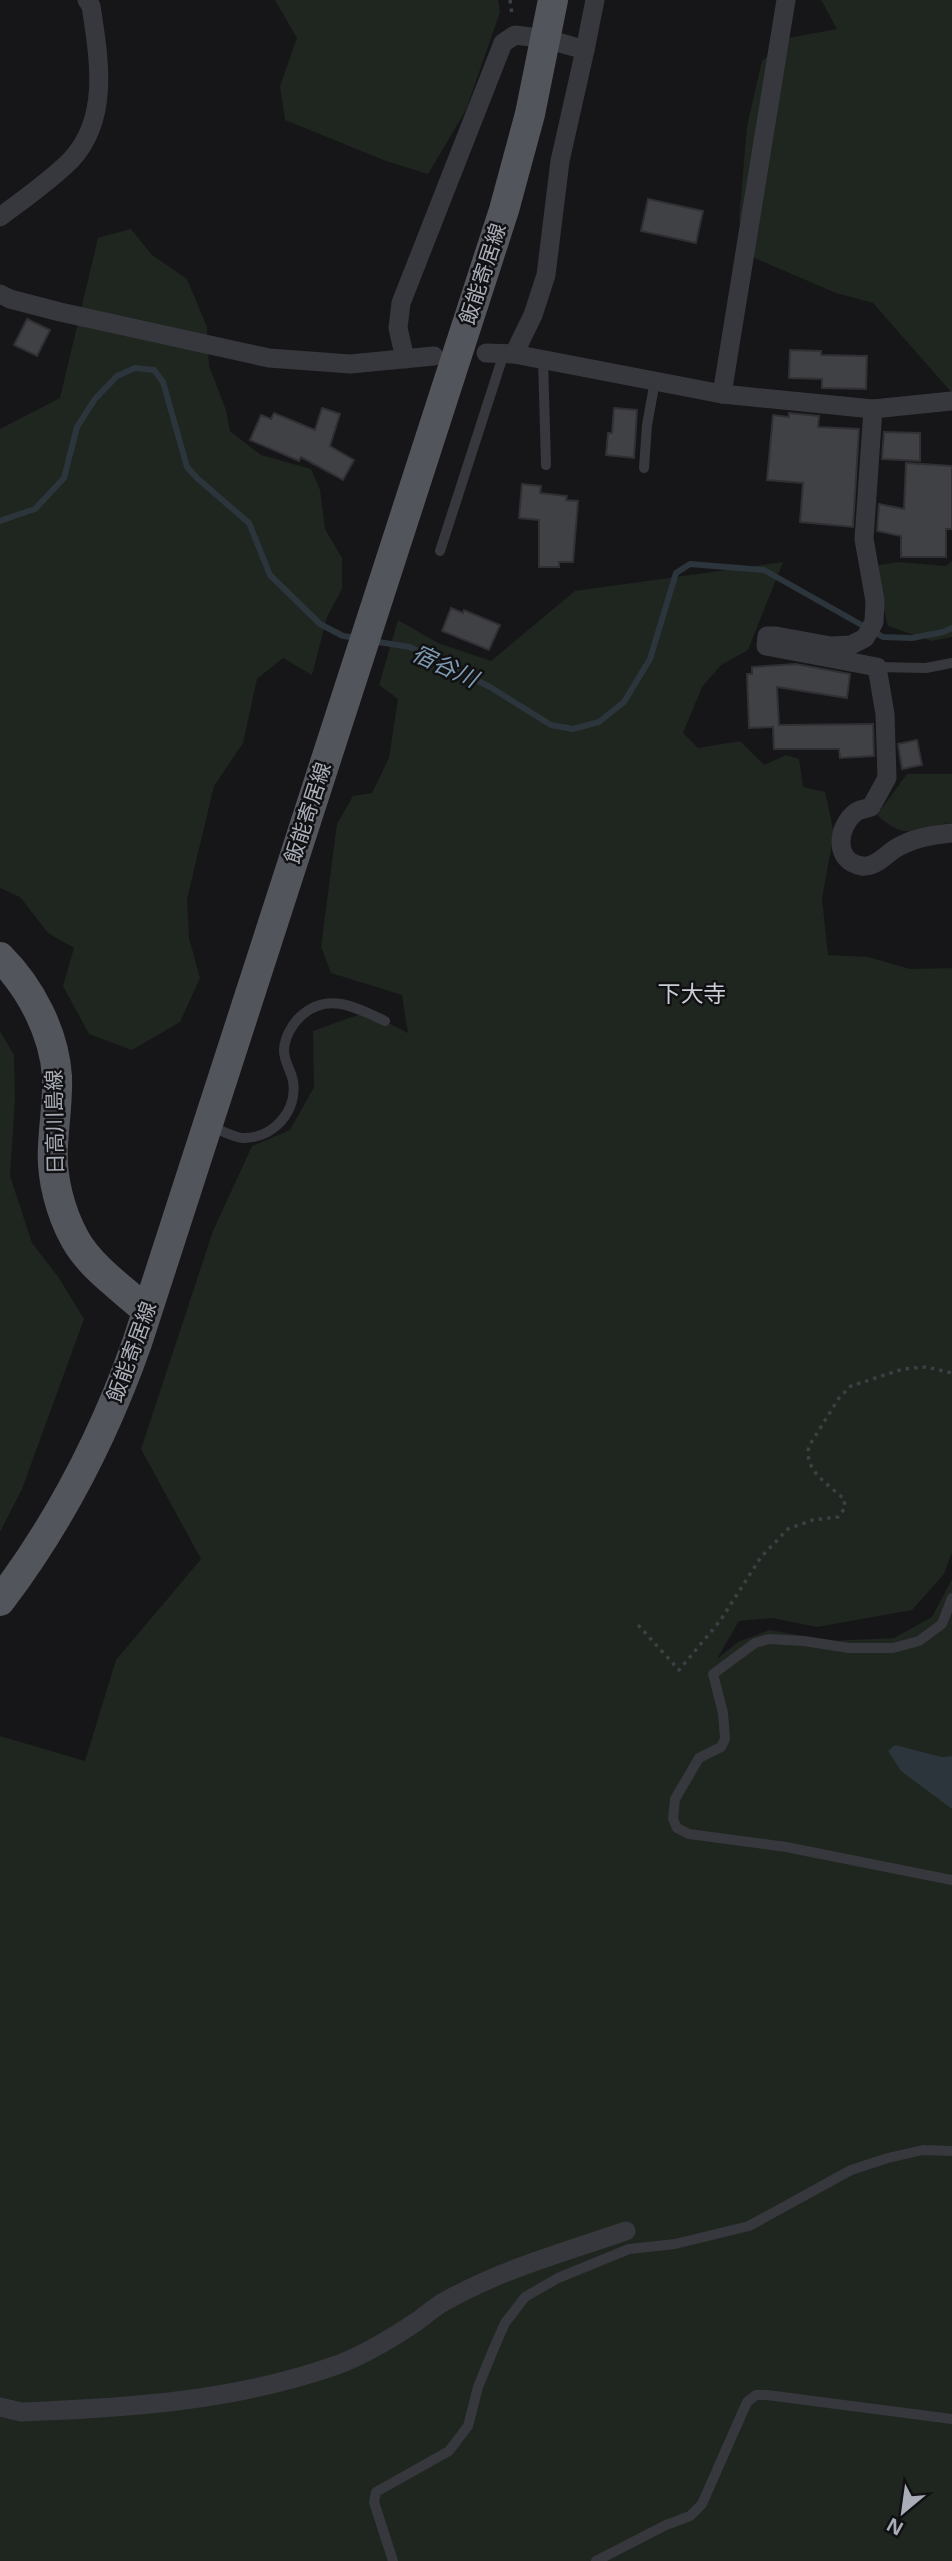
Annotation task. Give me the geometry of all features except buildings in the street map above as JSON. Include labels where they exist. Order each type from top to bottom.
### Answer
[{"type":"main road","name":"飯能寄居線","points":[[0,1601],[38,1547],[79,1479],[111,1411],[147,1311],[504,210],[530,114],[553,0]]},
{"type":"main road","name":"日高川島線","points":[[0,957],[26,989],[37,1009],[53,1054],[57,1087],[53,1158],[58,1191],[75,1240],[89,1259],[147,1311]]},
{"type":"street","points":[[0,217],[71,159],[91,131],[98,96],[99,54],[91,6],[87,0]]},
{"type":"street","points":[[501,353],[533,315],[546,275],[560,162],[595,0]]},
{"type":"street","points":[[722,394],[786,0]]},
{"type":"street","points":[[405,359],[398,328],[401,303],[503,43],[515,35],[547,38],[584,50]]},
{"type":"street","points":[[0,294],[60,312],[269,358],[350,364],[434,356]]},
{"type":"street","points":[[501,353],[722,394],[873,409],[952,401]]},
{"type":"street","points":[[873,409],[864,539],[875,601],[874,622],[865,638],[851,645],[831,646],[776,636],[767,636],[765,641],[766,646],[775,649],[877,667],[886,714],[887,778],[871,807],[858,811],[846,822],[839,839],[843,854],[864,866],[876,863],[897,847],[921,837],[952,833]]},
{"type":"street","points":[[0,2407],[21,2412],[167,2403],[282,2382],[339,2364],[364,2352],[417,2322],[440,2304],[520,2267],[626,2231]]},
{"type":"lane","points":[[440,551],[501,353]]},
{"type":"lane","points":[[543,359],[545,465]]},
{"type":"lane","points":[[644,468],[647,425],[655,381]]},
{"type":"lane","points":[[877,667],[926,668],[952,663]]},
{"type":"lane","points":[[208,1126],[240,1138],[274,1129],[286,1115],[292,1101],[293,1081],[284,1051],[288,1034],[308,1009],[320,1003],[335,1002],[352,1005],[385,1021]]},
{"type":"lane","points":[[952,1598],[942,1624],[919,1641],[892,1648],[849,1648],[769,1639],[755,1643],[713,1674],[723,1713],[725,1739],[721,1746],[699,1758],[675,1799],[673,1819],[677,1828],[689,1834],[786,1847],[952,1880]]},
{"type":"lane","points":[[393,2561],[374,2502],[376,2492],[449,2451],[462,2434],[468,2426],[478,2387],[505,2323],[525,2297],[558,2278],[629,2249],[675,2244],[749,2226],[851,2170],[923,2150],[952,2151]]},
{"type":"lane","points":[[596,2561],[666,2525],[691,2516],[702,2504],[747,2402],[756,2395],[952,2420]]},
{"type":"path","points":[[638,1625],[679,1670],[720,1621],[761,1557],[789,1529],[813,1520],[838,1517],[845,1508],[844,1499],[808,1464],[807,1455],[809,1446],[839,1398],[851,1386],[903,1369],[926,1367],[952,1373]]},
{"type":"shaded area","points":[[275,0],[498,0],[500,12],[466,110],[428,174],[386,161],[285,120],[280,86],[297,38]]},
{"type":"shaded area","points":[[821,0],[952,0],[952,393],[873,303],[836,293],[752,257],[739,221],[747,126],[762,61],[788,38],[837,29]]},
{"type":"shaded area","points":[[131,229],[152,255],[187,279],[207,327],[209,366],[226,410],[230,431],[261,455],[311,469],[320,490],[325,529],[342,558],[342,589],[327,617],[312,675],[283,658],[257,679],[243,743],[214,786],[187,899],[189,938],[200,978],[180,1022],[132,1050],[89,1034],[63,986],[74,948],[48,933],[20,897],[0,888],[0,429],[60,398],[98,238]]},
{"type":"shaded area","points":[[952,561],[952,637],[931,641],[888,626],[873,566],[898,562],[946,566]]},
{"type":"shaded area","points":[[783,562],[748,650],[721,665],[702,687],[683,733],[698,748],[740,741],[764,765],[786,755],[799,759],[803,787],[825,792],[834,833],[822,898],[828,955],[868,957],[910,969],[952,968],[952,1552],[944,1574],[912,1610],[817,1627],[772,1618],[739,1621],[717,1659],[738,1642],[770,1630],[829,1641],[894,1638],[932,1617],[952,1579],[952,2561],[0,2561],[0,1736],[85,1761],[116,1660],[201,1559],[141,1449],[213,1231],[252,1146],[290,1130],[314,1087],[313,1031],[366,1012],[408,1033],[402,995],[331,973],[321,947],[337,824],[353,796],[372,793],[389,758],[398,699],[379,685],[398,620],[438,643],[491,661],[575,591]]},
{"type":"shaded area","points":[[907,774],[952,774],[952,823],[905,831],[888,824],[877,815]]},
{"type":"shaded area","points":[[0,1031],[14,1055],[15,1100],[10,1176],[32,1243],[59,1278],[84,1319],[22,1489],[0,1532]]},
{"type":"shaded area","points":[[895,1745],[942,1757],[952,1756],[952,1809],[901,1771],[888,1751]]},
{"type":"waterway","name":"宿谷川","points":[[0,521],[35,509],[64,478],[77,427],[95,399],[117,376],[135,368],[154,370],[163,382],[187,467],[249,523],[270,575],[320,624],[343,636],[358,638]]},
{"type":"waterway","name":"宿谷川","points":[[372,641],[410,647],[490,687],[551,725],[573,729],[599,722],[624,702],[650,659],[676,573],[690,564],[764,570],[883,637],[912,638],[952,628]]},
{"type":"district","name":"下大寺","points":[[692,994]]}]
